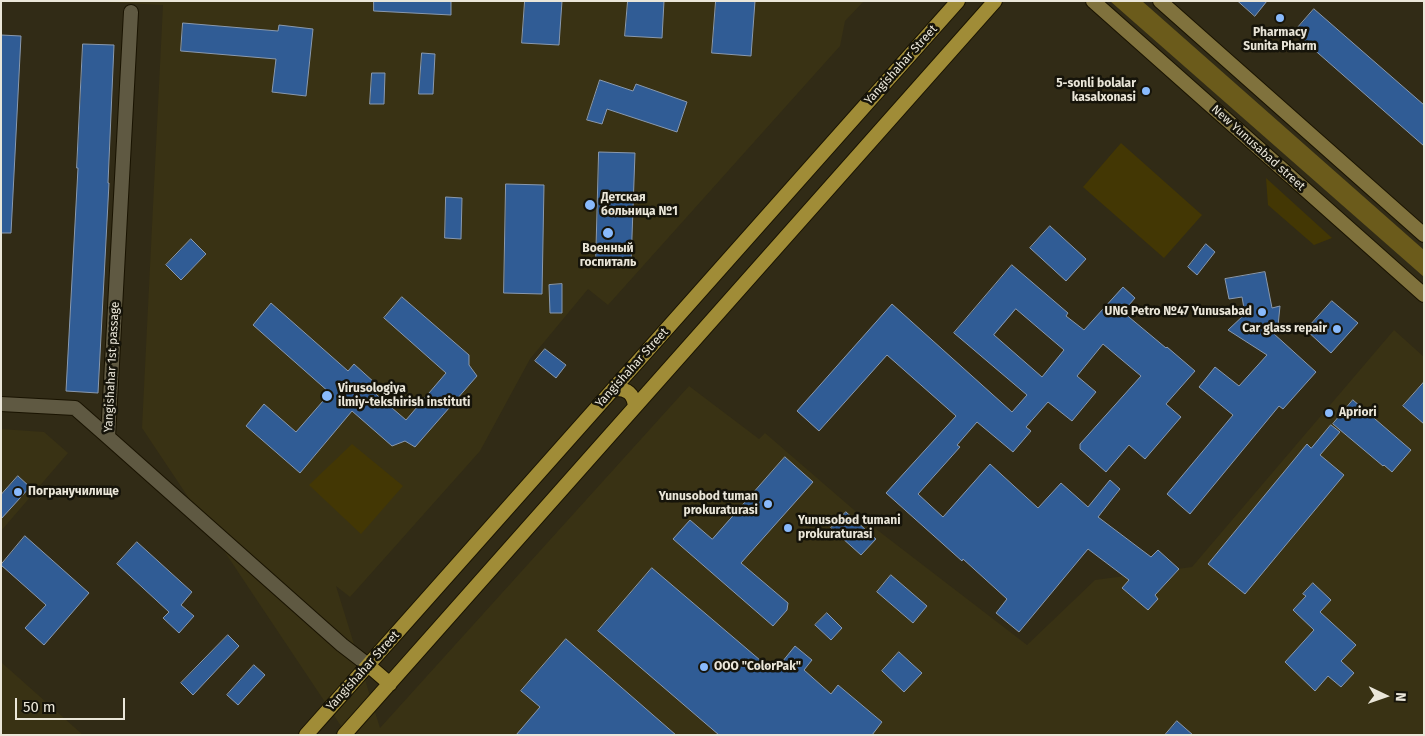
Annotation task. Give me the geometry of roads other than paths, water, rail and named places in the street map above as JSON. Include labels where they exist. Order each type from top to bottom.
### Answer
[{"type":"main road","name":"Yangishahar Street","points":[[306,735],[958,1]]},
{"type":"main road","points":[[344,735],[995,1]]},
{"type":"main road","name":"New Yunusabad street","points":[[1093,1],[1424,294]]},
{"type":"main road","points":[[1160,1],[1424,235]]},
{"type":"main road","points":[[614,389],[622,389],[630,393],[635,407]]},
{"type":"main road","points":[[368,665],[390,684]]},
{"type":"street","name":"Yangishahar 1st passage","points":[[130,12],[108,438],[342,645],[368,665]]},
{"type":"street","points":[[1,404],[75,408],[108,438]]},
{"type":"place","name":"Pharmacy Sunita Pharm","points":[[1280,18]]},
{"type":"place","name":"5-sonli bolalar kasalxonasi","points":[[1146,91]]},
{"type":"place","name":"Детская больница №1","points":[[590,205]]},
{"type":"place","name":"Военный госпиталь","points":[[608,233]]},
{"type":"place","name":"UNG Petro №47 Yunusabad","points":[[1262,312]]},
{"type":"place","name":"Car glass repair","points":[[1337,329]]},
{"type":"place","name":"Virusologiya ilmiy-tekshirish instituti","points":[[327,396]]},
{"type":"place","name":"Apriori","points":[[1329,413]]},
{"type":"place","name":"Погранучилище","points":[[18,492]]},
{"type":"place","name":"Yunusobod tuman prokuraturasi","points":[[768,504]]},
{"type":"place","name":"Yunusobod tumani prokuraturasi","points":[[788,528]]},
{"type":"place","name":"OOO \"ColorPak\"","points":[[704,667]]}]
